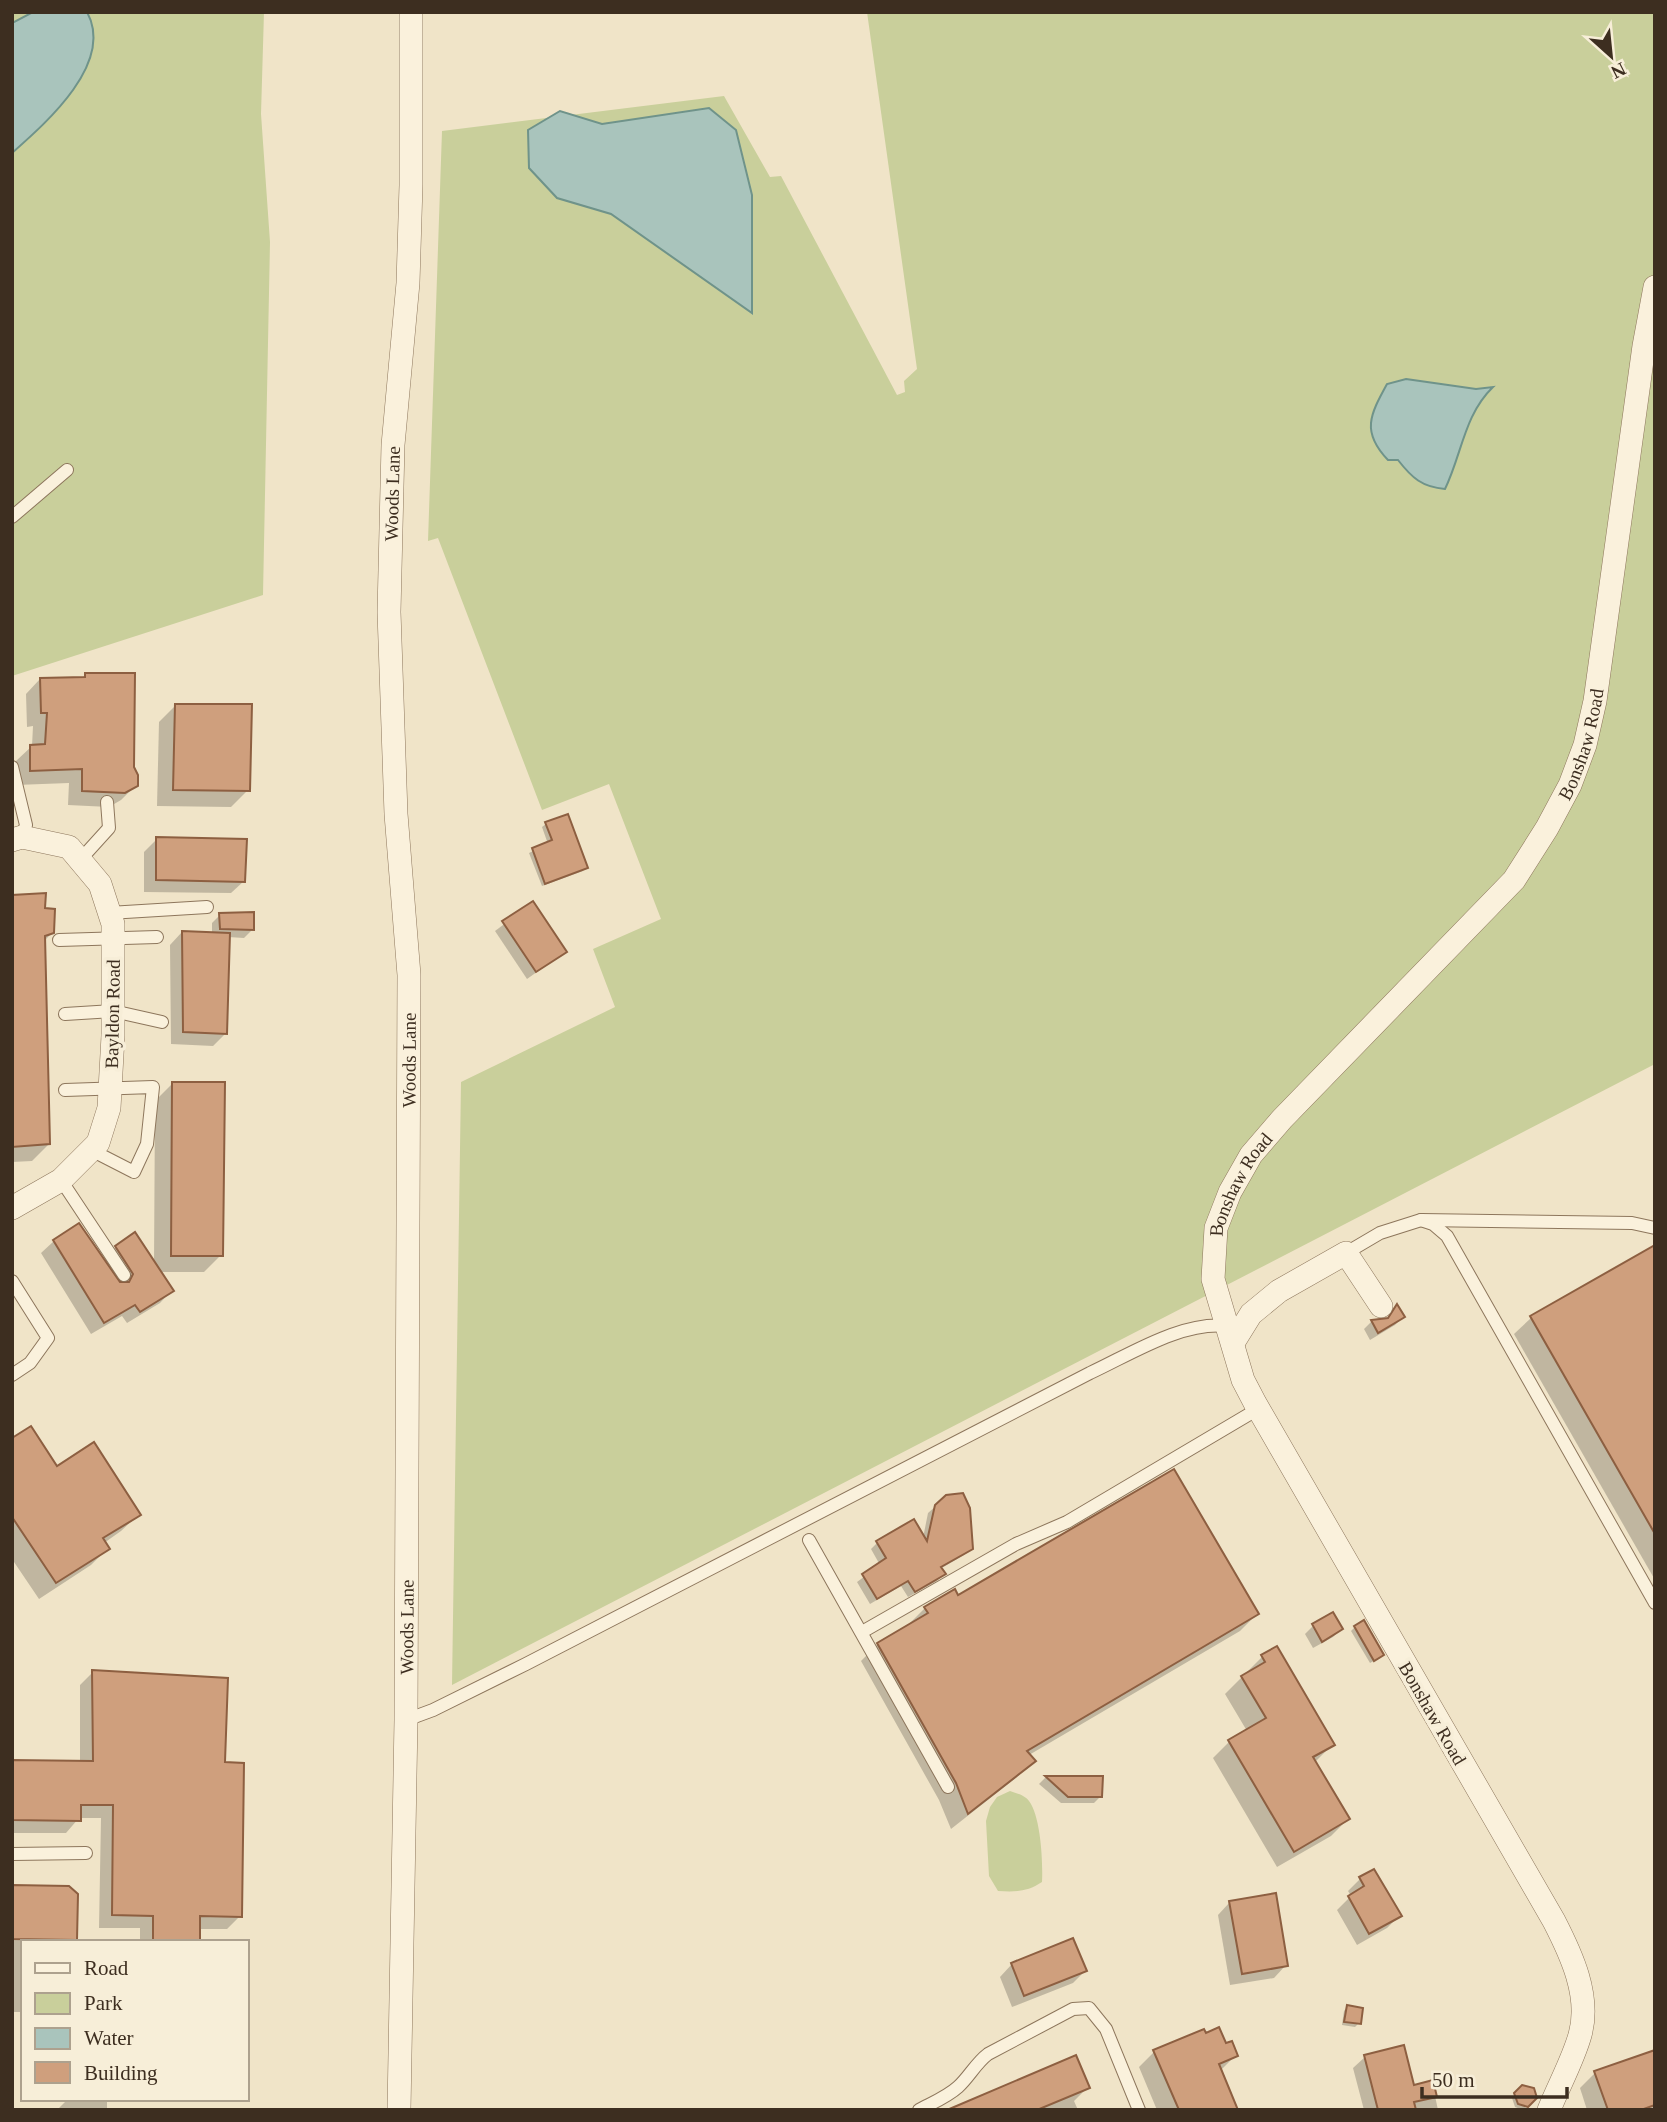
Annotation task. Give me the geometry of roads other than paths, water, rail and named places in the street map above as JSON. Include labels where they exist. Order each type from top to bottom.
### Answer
[{"type":"street","name":"Woods Lane","points":[[399,2110],[406,1720],[409,975],[396,814],[389,612],[393,445],[409,269],[411,12]]},
{"type":"street","name":"Bonshaw Road","points":[[1549,2110],[1581,2033],[1582,1991],[1573,1964],[1554,1921],[1258,1409],[1243,1380],[1213,1279],[1216,1228],[1230,1192],[1251,1155],[1282,1119],[1514,880],[1570,785],[1585,744],[1595,701],[1644,346],[1655,287]]},
{"type":"street","name":"Bayldon Road","points":[[12,1208],[61,1180],[98,1143],[109,1108],[113,1011],[113,924],[100,884],[69,847],[17,839]]},
{"type":"street","points":[[1230,1334],[1279,1291],[1346,1252],[1381,1306]]},
{"type":"lane","points":[[12,517],[67,470]]},
{"type":"lane","points":[[12,767],[26,825],[17,839]]},
{"type":"lane","points":[[80,860],[109,828],[107,802]]},
{"type":"lane","points":[[110,913],[207,907]]},
{"type":"lane","points":[[59,940],[157,937]]},
{"type":"lane","points":[[65,1014],[113,1011],[162,1022]]},
{"type":"lane","points":[[65,1090],[153,1087],[147,1144],[134,1172],[91,1150]]},
{"type":"lane","points":[[61,1180],[124,1275]]},
{"type":"lane","points":[[1421,1220],[1433,1224],[1447,1236],[1655,1603]]},
{"type":"lane","points":[[1346,1252],[1380,1233],[1421,1220],[1632,1223],[1655,1228]]},
{"type":"lane","points":[[12,1282],[48,1338],[30,1363],[12,1375]]},
{"type":"lane","points":[[406,1720],[433,1710],[526,1664],[1090,1373],[1178,1332],[1209,1324],[1230,1334]]},
{"type":"lane","points":[[862,1632],[1016,1544],[1067,1522],[1258,1409]]},
{"type":"lane","points":[[809,1540],[948,1787]]},
{"type":"lane","points":[[12,1854],[86,1853]]},
{"type":"lane","points":[[919,2110],[958,2087],[988,2054],[1073,2009],[1089,2008],[1106,2029],[1139,2110]]},
{"type":"water","points":[[33,12],[87,12],[93,31],[92,51],[85,71],[73,90],[58,109],[12,153],[12,23]]},
{"type":"water","points":[[709,108],[736,130],[752,195],[752,313],[611,214],[557,198],[529,168],[528,130],[560,111],[602,124]]},
{"type":"water","points":[[1406,379],[1476,389],[1493,387],[1483,398],[1470,422],[1445,489],[1424,484],[1413,477],[1398,460],[1388,460],[1374,441],[1371,423],[1381,395],[1387,384]]}]
